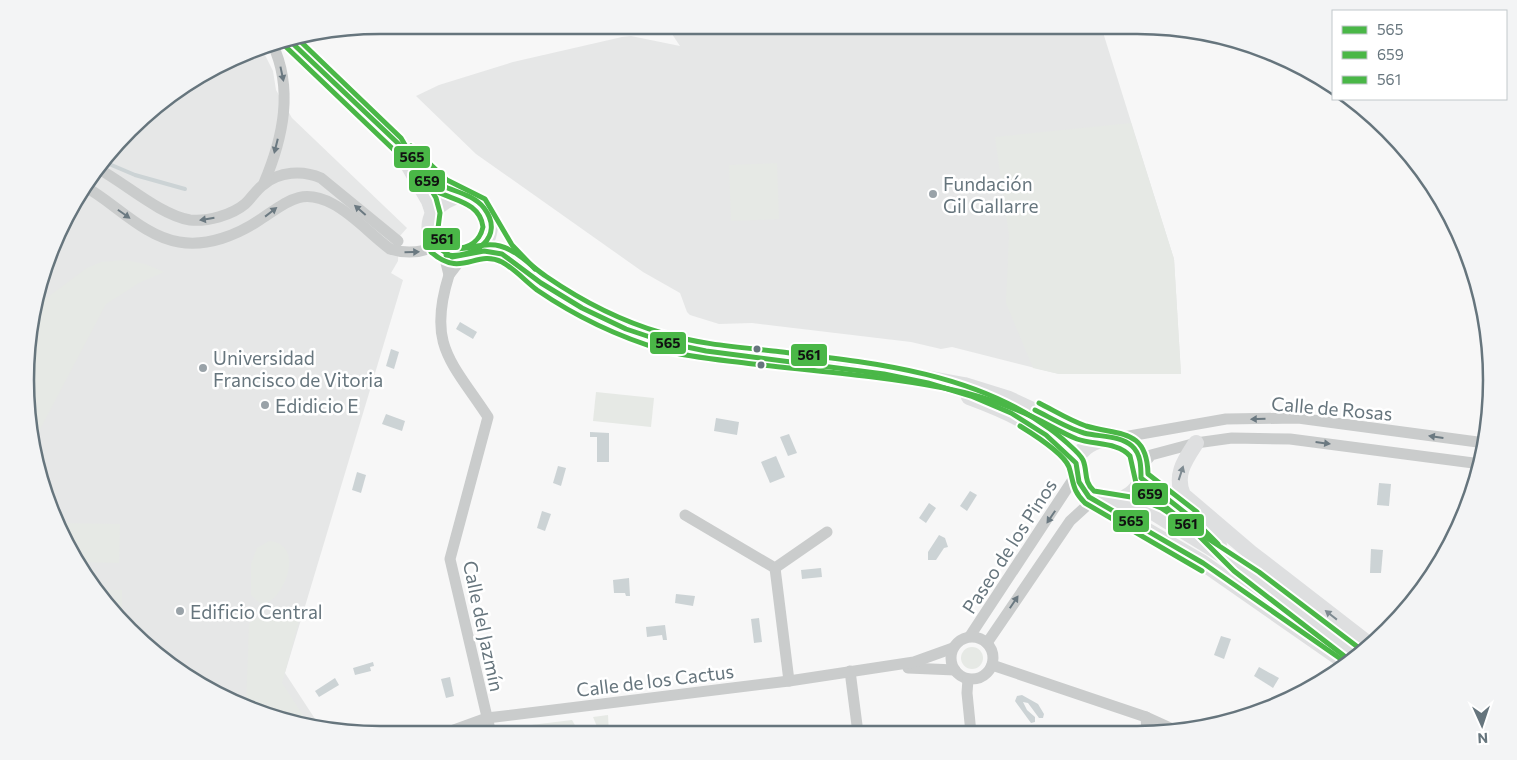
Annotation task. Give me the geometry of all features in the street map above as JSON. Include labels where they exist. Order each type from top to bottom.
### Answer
[{"type":"street","points":[[294,45],[443,186],[480,204],[490,217],[490,225],[487,239],[478,251]]},
{"type":"street","points":[[103,172],[172,216],[192,220],[210,219],[233,212],[244,205],[264,183],[272,164],[285,107],[282,74],[274,50]]},
{"type":"street","points":[[395,142],[429,201],[433,213]]},
{"type":"street","points":[[264,183],[286,174],[296,173],[309,173],[321,178],[398,241]]},
{"type":"street","points":[[90,190],[159,236],[176,242],[193,244],[213,241],[240,232],[261,220],[284,202],[302,196],[313,197],[335,205],[390,249],[400,252],[440,250],[462,258],[478,251],[498,252],[517,263],[541,282],[591,312],[625,329],[656,340],[702,350],[929,378],[983,390],[1032,408],[1082,433],[1110,438],[1137,452],[1142,472],[1239,565]]},
{"type":"street","points":[[449,275],[430,228],[433,213],[442,202],[462,195]]},
{"type":"street","points":[[490,225],[517,263]]},
{"type":"street","name":"Calle del Jazmín","points":[[462,258],[449,275],[441,301],[440,332],[448,356],[488,417],[450,559],[489,726]]},
{"type":"street","points":[[878,372],[966,396],[1008,412],[1049,435],[1076,469],[1080,487],[1096,501],[1203,563],[1341,659]]},
{"type":"street","name":"Calle de Rosas","points":[[1110,438],[1226,419],[1298,418],[1478,442]]},
{"type":"street","points":[[1076,469],[1089,444],[1110,438]]},
{"type":"street","name":"Calle de Rosas","points":[[1142,472],[1151,455],[1196,444],[1232,438],[1290,439],[1473,463]]},
{"type":"street","points":[[1196,444],[1179,474],[1178,485],[1183,495],[1251,553],[1364,641]]},
{"type":"street","name":"Paseo de los Pinos","points":[[970,636],[1076,469]]},
{"type":"street","points":[[1120,502],[1134,493],[1142,472]]},
{"type":"street","points":[[1096,501],[1120,502],[1146,508],[1239,565],[1351,652]]},
{"type":"street","name":"Paseo de los Pinos","points":[[987,642],[1070,521],[1096,501]]},
{"type":"street","points":[[685,516],[775,568]]},
{"type":"street","points":[[775,568],[827,532]]},
{"type":"street","points":[[775,568],[789,681]]},
{"type":"street","points":[[970,636],[981,638],[987,642],[993,653],[992,665],[983,676],[968,679],[955,670],[951,660],[953,648],[962,639],[970,636]]},
{"type":"street","name":"Calle de los Cactus","points":[[465,726],[487,718],[789,681],[914,662],[953,648]]},
{"type":"street","points":[[992,665],[1146,717],[1164,725]]},
{"type":"street","name":"Calle de los Cactus","points":[[874,668],[955,670]]},
{"type":"street","points":[[850,671],[857,726]]},
{"type":"street","points":[[968,679],[967,693],[970,726]]},
{"type":"street","points":[[1146,717],[1147,726]]},
{"type":"shaded area","name":"Fundación Gil Gallarre","points":[[672,34],[1104,34],[1174,259],[1181,374],[1059,374],[952,347],[941,349],[911,342],[752,323],[719,324],[690,315],[680,293],[643,272],[476,154],[416,96],[439,85],[513,62],[622,37],[631,36],[680,46]]},
{"type":"shaded area","name":"Universidad Francisco de Vitoria","points":[[264,54],[273,71],[276,90],[292,118],[407,228],[399,237],[398,261],[391,273],[403,280],[285,673],[316,721],[269,708],[227,691],[169,655],[135,625],[105,591],[69,533],[52,491],[40,448],[34,403],[34,357],[40,312],[60,247],[69,227],[92,188],[105,169],[135,135],[169,105],[227,69]]},
{"type":"shaded area","points":[[1131,123],[1174,259],[1181,374],[1059,374],[1033,368],[1006,303],[1009,235],[995,137]]},
{"type":"shaded area","points":[[777,163],[779,219],[731,221],[729,165]]},
{"type":"shaded area","points":[[125,260],[145,264],[164,272],[139,283],[106,304],[38,433],[34,403],[34,357],[43,300],[87,268],[101,262]]},
{"type":"shaded area","points":[[460,322],[477,332],[473,339],[456,329]]},
{"type":"shaded area","points":[[391,349],[399,352],[394,369],[386,366]]},
{"type":"shaded area","points":[[596,392],[654,398],[651,427],[593,421]]},
{"type":"shaded area","points":[[386,414],[405,421],[402,431],[382,424]]},
{"type":"shaded area","points":[[716,418],[739,422],[737,435],[714,431]]},
{"type":"shaded area","points":[[590,432],[609,433],[609,462],[597,462],[597,437],[590,437]]},
{"type":"shaded area","points":[[789,434],[797,453],[788,456],[780,437]]},
{"type":"shaded area","points":[[776,456],[785,477],[770,483],[761,462]]},
{"type":"shaded area","points":[[558,466],[566,468],[561,486],[553,483]]},
{"type":"shaded area","points":[[357,472],[366,475],[361,493],[352,490]]},
{"type":"shaded area","points":[[1379,483],[1391,484],[1389,506],[1377,505]]},
{"type":"shaded area","points":[[970,491],[977,495],[967,511],[960,506]]},
{"type":"shaded area","points":[[929,503],[936,508],[926,523],[919,518]]},
{"type":"shaded area","points":[[542,511],[551,514],[545,531],[537,528]]},
{"type":"shaded area","points":[[65,523],[120,524],[119,563],[86,562]]},
{"type":"shaded area","points":[[939,535],[945,538],[948,547],[944,548],[936,560],[928,560],[928,552]]},
{"type":"shaded area","points":[[269,541],[281,545],[287,552],[288,574],[277,595],[269,602],[261,604],[251,595],[251,564],[257,548]]},
{"type":"shaded area","points":[[1371,549],[1383,550],[1381,573],[1370,573]]},
{"type":"shaded area","points":[[821,568],[822,577],[802,579],[801,570]]},
{"type":"shaded area","points":[[629,578],[630,596],[626,596],[625,593],[614,593],[613,580]]},
{"type":"shaded area","points":[[122,590],[122,610],[120,608],[105,591]]},
{"type":"shaded area","points":[[676,594],[695,596],[693,606],[675,603]]},
{"type":"shaded area","points":[[286,607],[302,610],[282,683],[305,718],[246,700],[249,624],[257,618],[272,616],[282,612]]},
{"type":"shaded area","points":[[759,618],[762,642],[754,643],[751,619]]},
{"type":"shaded area","points":[[665,625],[667,640],[663,640],[662,635],[647,637],[646,627]]},
{"type":"shaded area","points":[[1221,636],[1231,639],[1224,659],[1214,655]]},
{"type":"shaded area","points":[[972,647],[982,654],[983,658],[976,668],[972,669],[962,662],[961,658],[968,648]]},
{"type":"shaded area","points":[[373,662],[374,666],[370,667],[371,671],[355,675],[353,668]]},
{"type":"shaded area","points":[[1259,667],[1279,678],[1273,688],[1254,676]]},
{"type":"shaded area","points":[[450,677],[454,696],[446,698],[441,679]]},
{"type":"shaded area","points":[[335,678],[339,685],[319,697],[315,691]]},
{"type":"shaded area","points":[[1022,695],[1038,704],[1044,714],[1043,718],[1039,718],[1028,703],[1023,702],[1027,710],[1035,717],[1035,722],[1031,723],[1015,701],[1017,696]]},
{"type":"shaded area","points":[[608,715],[609,726],[597,726],[593,717]]},
{"type":"shaded area","points":[[572,720],[575,726],[532,726]]},
{"type":"waterway","points":[[109,164],[135,175],[185,189]]},
{"type":"transit line","name":"561","points":[[302,43],[401,138],[436,198],[440,213],[438,228],[440,237],[448,248],[461,249],[487,245],[507,248],[541,273],[588,302],[632,323],[676,337],[717,345],[881,365],[918,372],[987,394],[1020,409],[1050,429],[1078,453],[1083,460],[1088,484],[1094,491],[1137,498],[1161,508],[1259,572],[1357,647]]},
{"type":"transit line","name":"565","points":[[294,45],[443,186],[470,197],[484,208],[490,219],[491,228],[489,237],[484,244],[476,250],[467,253],[446,255]]},
{"type":"transit line","name":"659","points":[[286,47],[438,192],[466,204],[477,213],[483,227],[478,238],[465,247],[447,248]]},
{"type":"transit line","name":"561","points":[[411,146],[447,180],[485,199],[512,245],[535,269]]},
{"type":"transit line","name":"565","points":[[436,246],[452,257],[484,251],[502,254],[541,283],[582,308],[626,329],[668,343],[706,351],[884,374],[928,383],[971,396],[1011,413],[1046,435],[1076,463],[1079,482],[1089,497],[1203,563],[1341,659]]},
{"type":"transit line","name":"659","points":[[431,252],[442,260],[451,263],[460,264],[484,259],[502,262],[537,290],[582,317],[630,339],[663,350],[685,355],[872,377],[956,390],[1012,408],[1077,439],[1119,448],[1130,456],[1136,483],[1188,525],[1234,571],[1345,657]]},
{"type":"transit line","name":"561","points":[[1039,403],[1080,424],[1120,433],[1137,441],[1143,448],[1148,474],[1197,512]]},
{"type":"transit line","name":"565","points":[[1035,410],[1078,431],[1127,442],[1135,449],[1139,457],[1141,478],[1193,519],[1218,544]]},
{"type":"transit line","name":"659","points":[[1020,426],[1061,456],[1069,467],[1074,486],[1085,503],[1202,571]]},
{"type":"place","name":"Fundación Gil Gallarre","points":[[933,194]]},
{"type":"place","name":"Universidad Francisco de Vitoria","points":[[203,368]]},
{"type":"place","name":"Edidicio E","points":[[265,405]]},
{"type":"place","name":"Edificio Central","points":[[180,611]]}]
